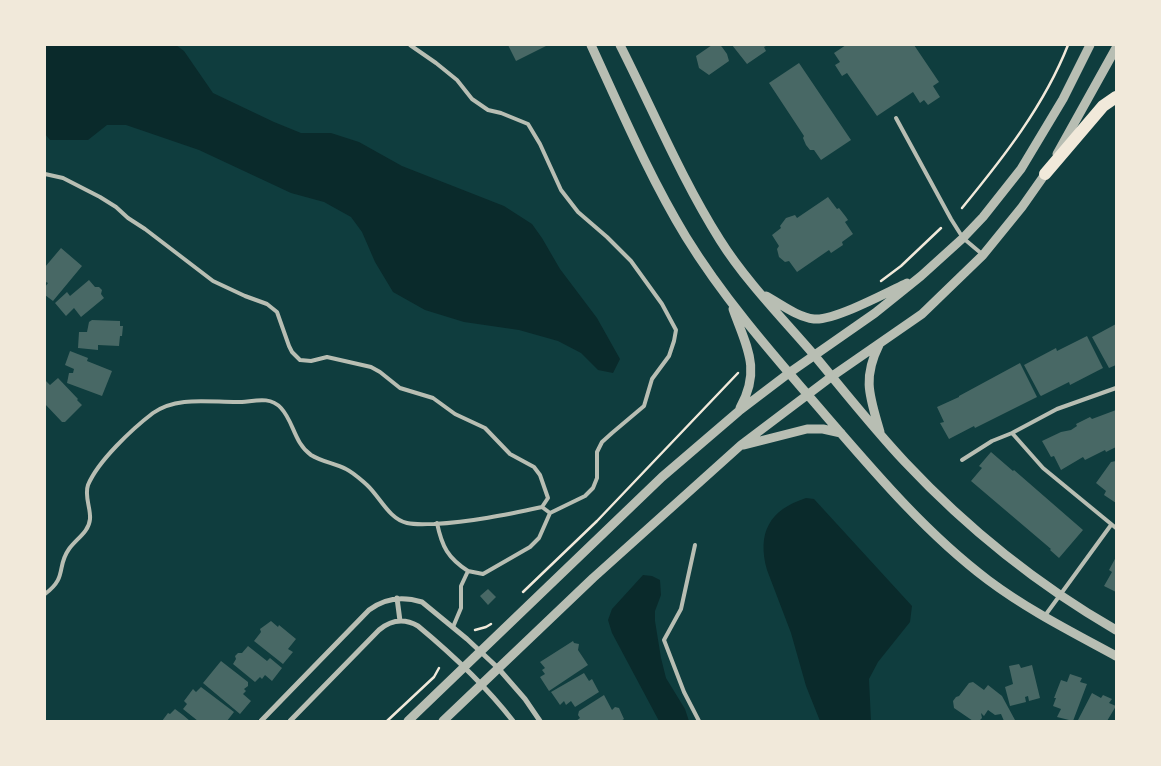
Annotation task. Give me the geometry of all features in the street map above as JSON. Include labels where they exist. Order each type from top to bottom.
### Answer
[{"type":"highway","points":[[1045,174],[1103,106],[1116,97]]},
{"type":"street","points":[[591,45],[664,199],[698,255],[730,301],[789,373],[909,510],[961,559],[1044,617],[1116,656]]},
{"type":"street","points":[[620,45],[707,219],[728,252],[880,434],[906,463],[972,527],[1021,567],[1116,630]]},
{"type":"street","points":[[408,721],[662,477],[738,410],[875,313],[921,276],[963,238],[1021,170],[1063,99],[1090,45]]},
{"type":"street","points":[[443,721],[593,578],[741,445],[832,377],[922,314],[983,255],[1012,220],[1045,174],[1116,48]]},
{"type":"street","points":[[760,292],[799,315],[815,319],[826,318],[860,305],[921,276]]},
{"type":"street","points":[[730,301],[749,353],[751,366],[751,383],[746,398],[738,410]]},
{"type":"street","points":[[879,345],[871,361],[868,379],[880,434]]},
{"type":"street","points":[[741,445],[807,429],[823,429],[841,433]]},
{"type":"street","points":[[261,721],[369,610],[380,603],[397,598],[422,602],[481,651],[525,700],[540,721]]},
{"type":"street","points":[[397,598],[400,620]]},
{"type":"street","points":[[290,721],[379,630],[386,624],[400,620],[412,622],[418,626],[464,667],[482,684],[513,721]]},
{"type":"lane","points":[[410,45],[450,74],[472,99],[488,110],[528,124],[540,144],[561,190],[578,212],[607,236],[631,261],[662,304],[676,330],[668,356],[652,379],[644,406],[602,442],[597,452],[597,478],[593,488],[585,496],[550,513],[539,538],[530,547],[483,574],[468,571],[460,566],[444,548],[437,523]]},
{"type":"lane","points":[[896,118],[963,238],[983,255]]},
{"type":"lane","points":[[45,174],[63,178],[100,197],[116,207],[213,281],[267,304],[277,312],[289,346],[300,360],[311,361],[328,357],[371,367],[400,388],[433,398],[455,414],[485,428],[510,454],[534,467],[540,474],[548,498],[542,507],[481,520],[409,524],[396,518],[355,474],[345,468],[312,456],[305,450],[295,437],[280,407],[273,402],[267,400],[241,402],[208,400],[178,403],[161,408],[154,413],[126,437],[98,468],[87,488],[90,511],[89,523],[82,536],[68,550],[60,580],[45,594]]},
{"type":"lane","points":[[962,460],[992,440],[1012,433],[1058,409],[1116,388]]},
{"type":"lane","points":[[1012,433],[1043,468],[1116,528]]},
{"type":"lane","points":[[542,507],[550,513]]},
{"type":"lane","points":[[1044,617],[1111,525]]},
{"type":"lane","points":[[695,546],[680,609],[664,640],[684,692],[699,721]]},
{"type":"lane","points":[[453,627],[461,608],[461,586],[468,571]]},
{"type":"path","points":[[962,208],[996,167],[1023,128],[1048,86],[1068,45]]},
{"type":"path","points":[[875,286],[901,266],[941,228]]},
{"type":"path","points":[[518,597],[597,521],[741,370]]},
{"type":"path","points":[[475,630],[486,627],[493,622]]},
{"type":"path","points":[[387,721],[434,677],[439,668]]},
{"type":"water","points":[[45,45],[176,45],[184,51],[213,93],[301,133],[331,133],[359,142],[402,166],[504,206],[532,224],[560,269],[597,318],[620,359],[613,373],[598,370],[581,353],[558,341],[519,330],[464,322],[425,310],[393,292],[375,262],[362,232],[351,217],[324,202],[291,193],[199,150],[126,125],[107,125],[88,140],[50,140],[45,134]]},
{"type":"water","points":[[806,498],[814,499],[912,606],[910,622],[878,662],[869,679],[871,721],[820,721],[806,686],[791,633],[767,570],[764,545],[765,534],[769,525],[783,509]]},
{"type":"water","points":[[643,575],[652,576],[660,580],[661,595],[655,611],[655,621],[661,658],[666,678],[685,709],[689,721],[659,721],[612,633],[608,620],[612,609]]},
{"type":"building","points":[[508,45],[548,45],[516,61]]},
{"type":"building","points":[[712,45],[720,45],[727,54],[729,61],[709,75],[699,68],[696,56]]},
{"type":"building","points":[[732,45],[768,45],[764,47],[766,51],[747,64]]},
{"type":"building","points":[[846,45],[914,45],[939,82],[933,86],[940,97],[928,105],[924,100],[920,103],[913,92],[877,116],[847,73],[842,76],[835,65],[840,62],[834,53]]},
{"type":"building","points":[[799,63],[851,140],[821,160],[814,150],[810,150],[806,145],[804,136],[769,83]]},
{"type":"building","points":[[828,197],[846,217],[848,220],[845,222],[853,234],[842,242],[843,245],[831,253],[829,250],[797,272],[789,261],[785,262],[779,257],[777,249],[779,246],[772,235],[781,228],[780,226],[786,218],[795,215],[797,218]]},
{"type":"building","points":[[61,248],[82,266],[53,301],[45,295],[45,287],[48,283],[45,283],[45,267]]},
{"type":"building","points":[[89,280],[95,287],[99,287],[102,290],[101,294],[104,298],[81,317],[74,308],[66,316],[55,303],[67,292],[70,296]]},
{"type":"building","points":[[92,320],[120,321],[120,326],[123,326],[119,346],[98,345],[98,350],[78,348],[79,332],[87,332],[89,322]]},
{"type":"building","points":[[1116,324],[1116,365],[1109,368],[1092,337]]},
{"type":"building","points":[[1087,336],[1103,368],[1070,385],[1069,382],[1041,396],[1024,365],[1056,348],[1057,351]]},
{"type":"building","points":[[70,351],[88,358],[87,361],[112,371],[102,396],[67,383],[69,373],[73,373],[74,369],[65,365]]},
{"type":"building","points":[[1020,363],[1037,397],[949,439],[940,423],[944,422],[937,407]]},
{"type":"building","points":[[58,378],[82,405],[65,422],[62,422],[45,404],[45,380],[50,385]]},
{"type":"building","points":[[1116,410],[1116,447],[1085,460],[1083,457],[1061,470],[1054,456],[1051,457],[1042,441],[1061,432],[1071,430],[1077,426],[1076,424],[1090,417],[1092,419]]},
{"type":"building","points":[[991,452],[1083,530],[1059,558],[1051,549],[971,481],[982,468],[979,466]]},
{"type":"building","points":[[1116,461],[1116,503],[1104,495],[1106,491],[1096,483],[1111,462]]},
{"type":"building","points":[[1116,557],[1116,592],[1104,586],[1112,572],[1109,570]]},
{"type":"building","points":[[488,589],[496,597],[488,605],[480,596]]},
{"type":"building","points":[[271,621],[296,639],[288,649],[293,652],[283,664],[254,641],[261,632],[260,629]]},
{"type":"building","points":[[573,641],[579,644],[578,650],[588,665],[549,691],[540,677],[545,674],[542,670],[545,668],[540,662]]},
{"type":"building","points":[[248,646],[267,661],[270,658],[282,668],[272,681],[265,675],[262,679],[260,677],[255,682],[233,664],[236,659],[235,656],[238,653],[242,653]]},
{"type":"building","points":[[221,661],[248,682],[248,686],[244,689],[246,691],[243,694],[251,701],[240,714],[203,683]]},
{"type":"building","points":[[1019,664],[1021,668],[1032,665],[1040,698],[1029,701],[1028,696],[1025,697],[1026,702],[1010,706],[1005,687],[1013,684],[1009,666]]},
{"type":"building","points":[[584,673],[589,681],[592,679],[599,692],[575,707],[571,701],[566,705],[564,701],[560,705],[551,692]]},
{"type":"building","points":[[1070,674],[1082,678],[1080,682],[1087,684],[1073,721],[1057,717],[1061,709],[1053,706],[1061,680],[1067,682]]},
{"type":"building","points":[[973,682],[984,690],[988,685],[1002,696],[1015,720],[1004,721],[1001,714],[995,715],[988,710],[984,716],[981,713],[982,718],[979,721],[973,721],[954,708],[953,701],[969,683]]},
{"type":"building","points":[[201,687],[234,712],[227,721],[198,721],[183,709],[187,704],[184,701],[193,689],[196,692]]},
{"type":"building","points":[[1092,693],[1101,698],[1103,695],[1112,699],[1109,703],[1116,706],[1107,721],[1078,720]]},
{"type":"building","points":[[604,695],[612,710],[615,707],[619,708],[624,719],[621,721],[576,721],[580,718],[578,715],[579,711]]},
{"type":"building","points":[[175,709],[190,721],[162,721],[168,713],[170,714]]}]
